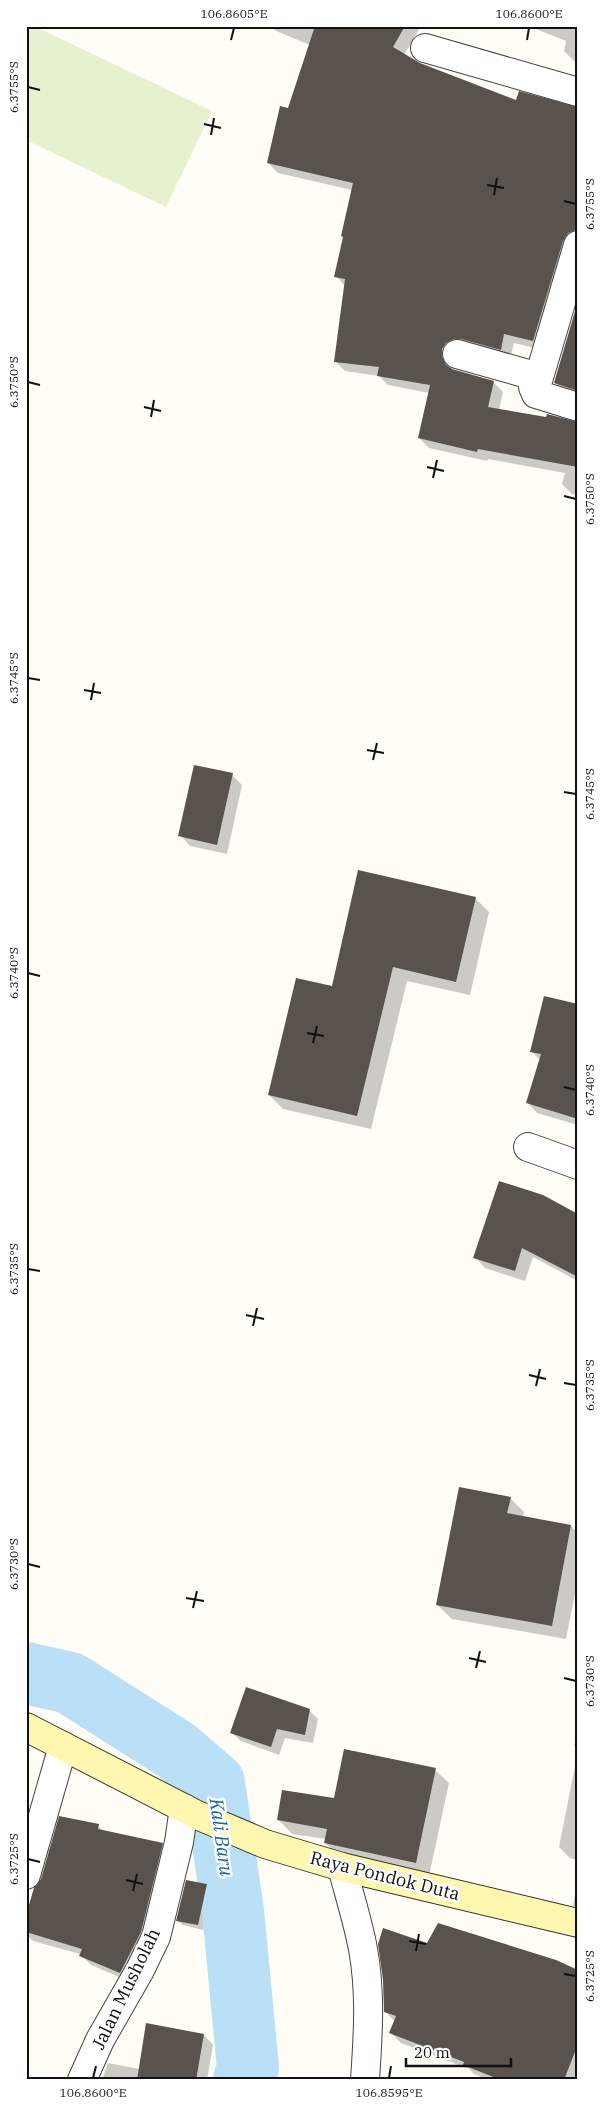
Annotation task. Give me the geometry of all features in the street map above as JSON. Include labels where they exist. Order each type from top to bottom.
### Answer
[{"type":"main road","name":"Raya Pondok Duta","points":[[26,1727],[40,1732],[63,1746],[190,1811],[265,1844],[342,1867],[578,1923]]},
{"type":"street","points":[[425,48],[578,92]]},
{"type":"street","points":[[534,392],[578,244]]},
{"type":"street","points":[[457,354],[528,374],[532,376],[534,392]]},
{"type":"street","points":[[534,392],[578,407]]},
{"type":"street","points":[[528,1147],[578,1165]]},
{"type":"street","points":[[26,1876],[63,1746]]},
{"type":"street","name":"Jalan Musholah","points":[[82,2080],[100,2040],[156,1938],[180,1842],[190,1811]]},
{"type":"street","points":[[342,1867],[363,1948],[369,2024],[365,2080]]},
{"type":"green space","points":[[26,26],[34,26],[212,111],[166,207],[26,140]]},
{"type":"building","points":[[315,26],[405,26],[393,47],[420,63],[516,100],[519,91],[578,107],[578,218],[575,230],[568,233],[563,241],[533,341],[504,334],[501,350],[461,339],[454,339],[446,343],[442,349],[442,357],[446,365],[452,369],[494,381],[488,407],[546,417],[547,414],[578,422],[578,467],[478,449],[477,452],[418,438],[430,385],[377,376],[379,367],[334,362],[345,279],[334,277],[353,183],[267,163],[280,106],[288,108]]},
{"type":"building","points":[[578,301],[578,391],[554,383]]},
{"type":"building","points":[[194,765],[233,773],[217,845],[178,836]]},
{"type":"building","points":[[358,870],[476,897],[456,982],[393,967],[357,1116],[268,1095],[296,978],[332,986]]},
{"type":"building","points":[[544,996],[578,1004],[578,1119],[526,1103],[541,1054],[530,1052]]},
{"type":"building","points":[[499,1181],[543,1195],[578,1214],[578,1277],[522,1248],[515,1271],[473,1258]]},
{"type":"building","points":[[459,1487],[511,1497],[507,1513],[571,1525],[552,1626],[436,1605]]},
{"type":"building","points":[[246,1687],[310,1709],[305,1735],[277,1729],[271,1747],[230,1733]]},
{"type":"building","points":[[344,1749],[436,1768],[416,1863],[324,1843],[327,1829],[277,1820],[282,1790],[334,1798]]},
{"type":"building","points":[[59,1816],[99,1824],[98,1829],[163,1843],[141,1932],[120,1973],[79,1956],[82,1949],[26,1932],[26,1915],[34,1888],[41,1879]]},
{"type":"building","points":[[186,1880],[207,1884],[198,1925],[176,1921]]},
{"type":"building","points":[[438,1923],[556,1960],[578,1970],[578,2044],[564,2080],[501,2080],[463,2065],[464,2062],[389,2033],[396,2016],[384,2012],[383,1980],[378,1944],[383,1928],[427,1943]]},
{"type":"building","points":[[146,2023],[204,2034],[196,2080],[137,2080]]},
{"type":"waterway","name":"Kali Baru","points":[[26,1673],[70,1683],[177,1751],[214,1783],[233,1911],[248,2068],[244,2080]]}]
